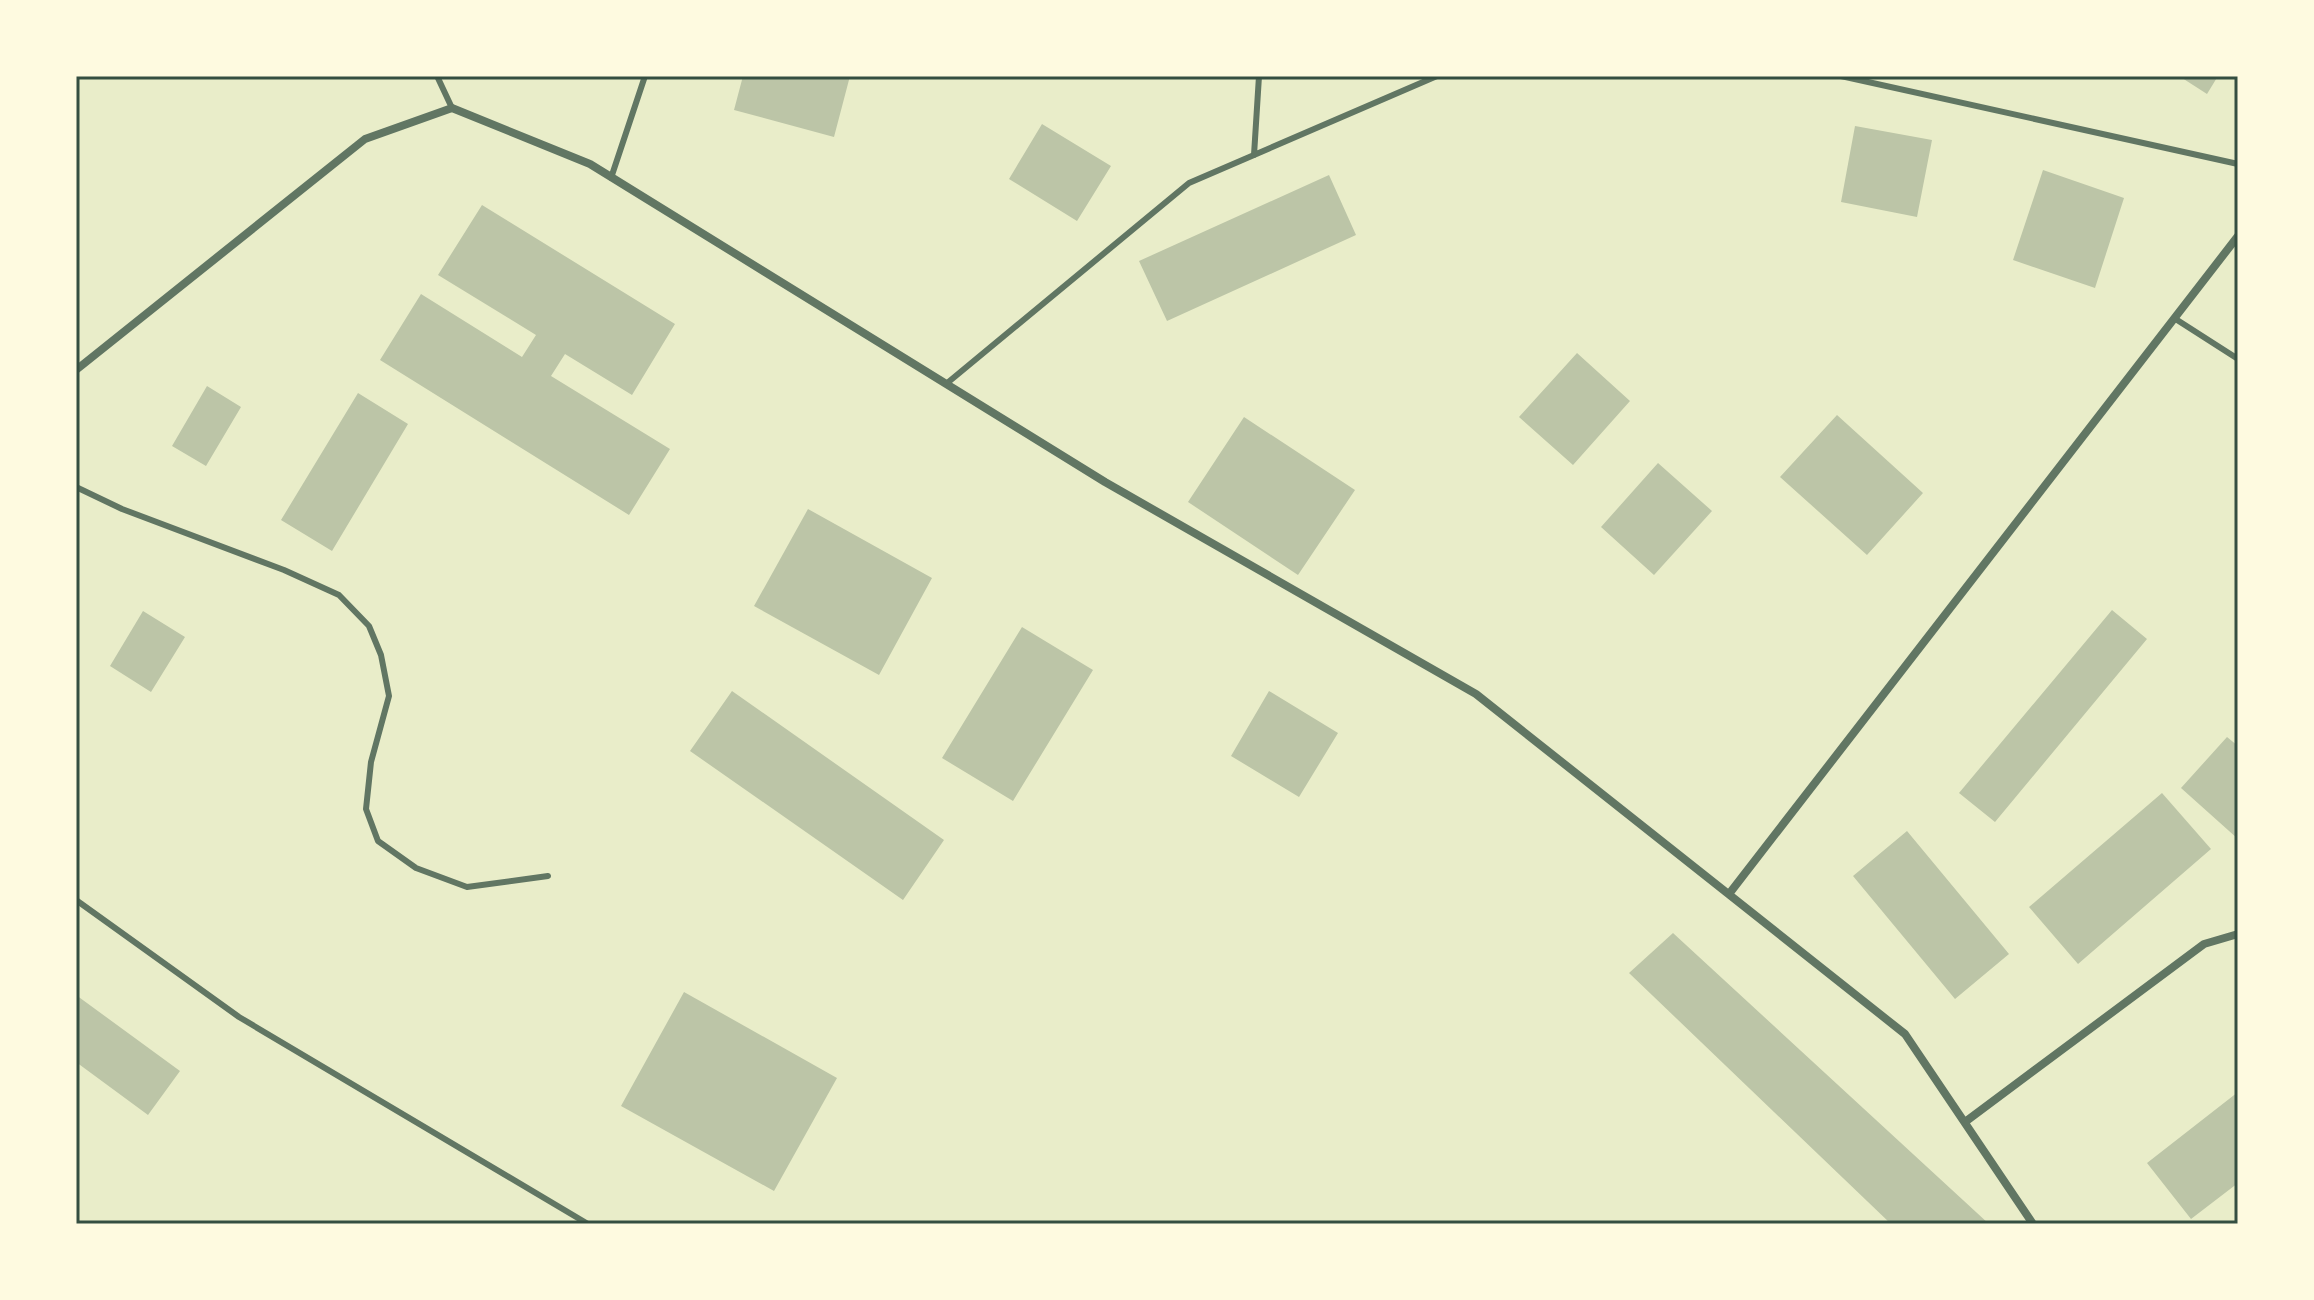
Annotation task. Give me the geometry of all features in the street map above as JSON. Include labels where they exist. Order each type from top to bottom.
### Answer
[{"type":"street","points":[[76,370],[365,139],[452,108],[590,164],[1105,482],[1476,694],[1905,1034],[2033,1224]]},
{"type":"street","points":[[1729,894],[2238,236]]},
{"type":"street","points":[[1965,1122],[2204,944],[2238,934]]},
{"type":"lane","points":[[437,76],[452,108]]},
{"type":"lane","points":[[611,178],[645,76]]},
{"type":"lane","points":[[1254,155],[1259,76]]},
{"type":"lane","points":[[946,384],[1189,183],[1437,76]]},
{"type":"lane","points":[[1841,76],[2238,164]]},
{"type":"lane","points":[[2174,318],[2238,359]]},
{"type":"lane","points":[[76,487],[122,509],[284,570],[339,595],[369,626],[381,655],[389,696],[371,762],[366,809],[378,841],[416,868],[467,887],[548,876]]},
{"type":"lane","points":[[76,900],[239,1017],[588,1224]]},
{"type":"building","points":[[743,76],[850,76],[834,137],[734,110]]},
{"type":"building","points":[[2179,76],[2218,76],[2207,94]]},
{"type":"building","points":[[1042,124],[1111,166],[1077,221],[1009,179]]},
{"type":"building","points":[[1855,126],[1932,140],[1917,217],[1841,202]]},
{"type":"building","points":[[2043,170],[2124,198],[2095,288],[2013,260]]},
{"type":"building","points":[[1329,175],[1356,235],[1167,321],[1139,261]]},
{"type":"building","points":[[482,205],[675,324],[632,395],[565,354],[551,376],[670,449],[629,515],[380,360],[421,294],[522,357],[536,335],[438,275]]},
{"type":"building","points":[[1577,353],[1630,401],[1573,465],[1519,417]]},
{"type":"building","points":[[207,386],[241,407],[206,466],[172,446]]},
{"type":"building","points":[[358,393],[408,424],[332,551],[281,520]]},
{"type":"building","points":[[1837,415],[1923,493],[1867,555],[1780,477]]},
{"type":"building","points":[[1244,417],[1355,490],[1298,575],[1188,502]]},
{"type":"building","points":[[1658,463],[1712,511],[1654,575],[1601,527]]},
{"type":"building","points":[[808,509],[932,578],[879,675],[754,606]]},
{"type":"building","points":[[2112,610],[2147,639],[1995,822],[1959,793]]},
{"type":"building","points":[[143,611],[185,637],[151,692],[110,666]]},
{"type":"building","points":[[1022,627],[1093,670],[1013,801],[942,758]]},
{"type":"building","points":[[732,691],[944,840],[903,900],[690,751]]},
{"type":"building","points":[[1269,691],[1338,733],[1299,797],[1231,756]]},
{"type":"building","points":[[2227,737],[2238,746],[2238,839],[2181,788]]},
{"type":"building","points":[[2162,793],[2211,849],[2078,964],[2029,907]]},
{"type":"building","points":[[1907,831],[2009,954],[1955,999],[1853,876]]},
{"type":"building","points":[[1673,933],[1989,1224],[1891,1224],[1629,973]]},
{"type":"building","points":[[684,992],[837,1078],[774,1191],[621,1106]]},
{"type":"building","points":[[76,995],[180,1071],[148,1115],[76,1062]]},
{"type":"building","points":[[2238,1092],[2238,1183],[2191,1219],[2147,1163]]}]
